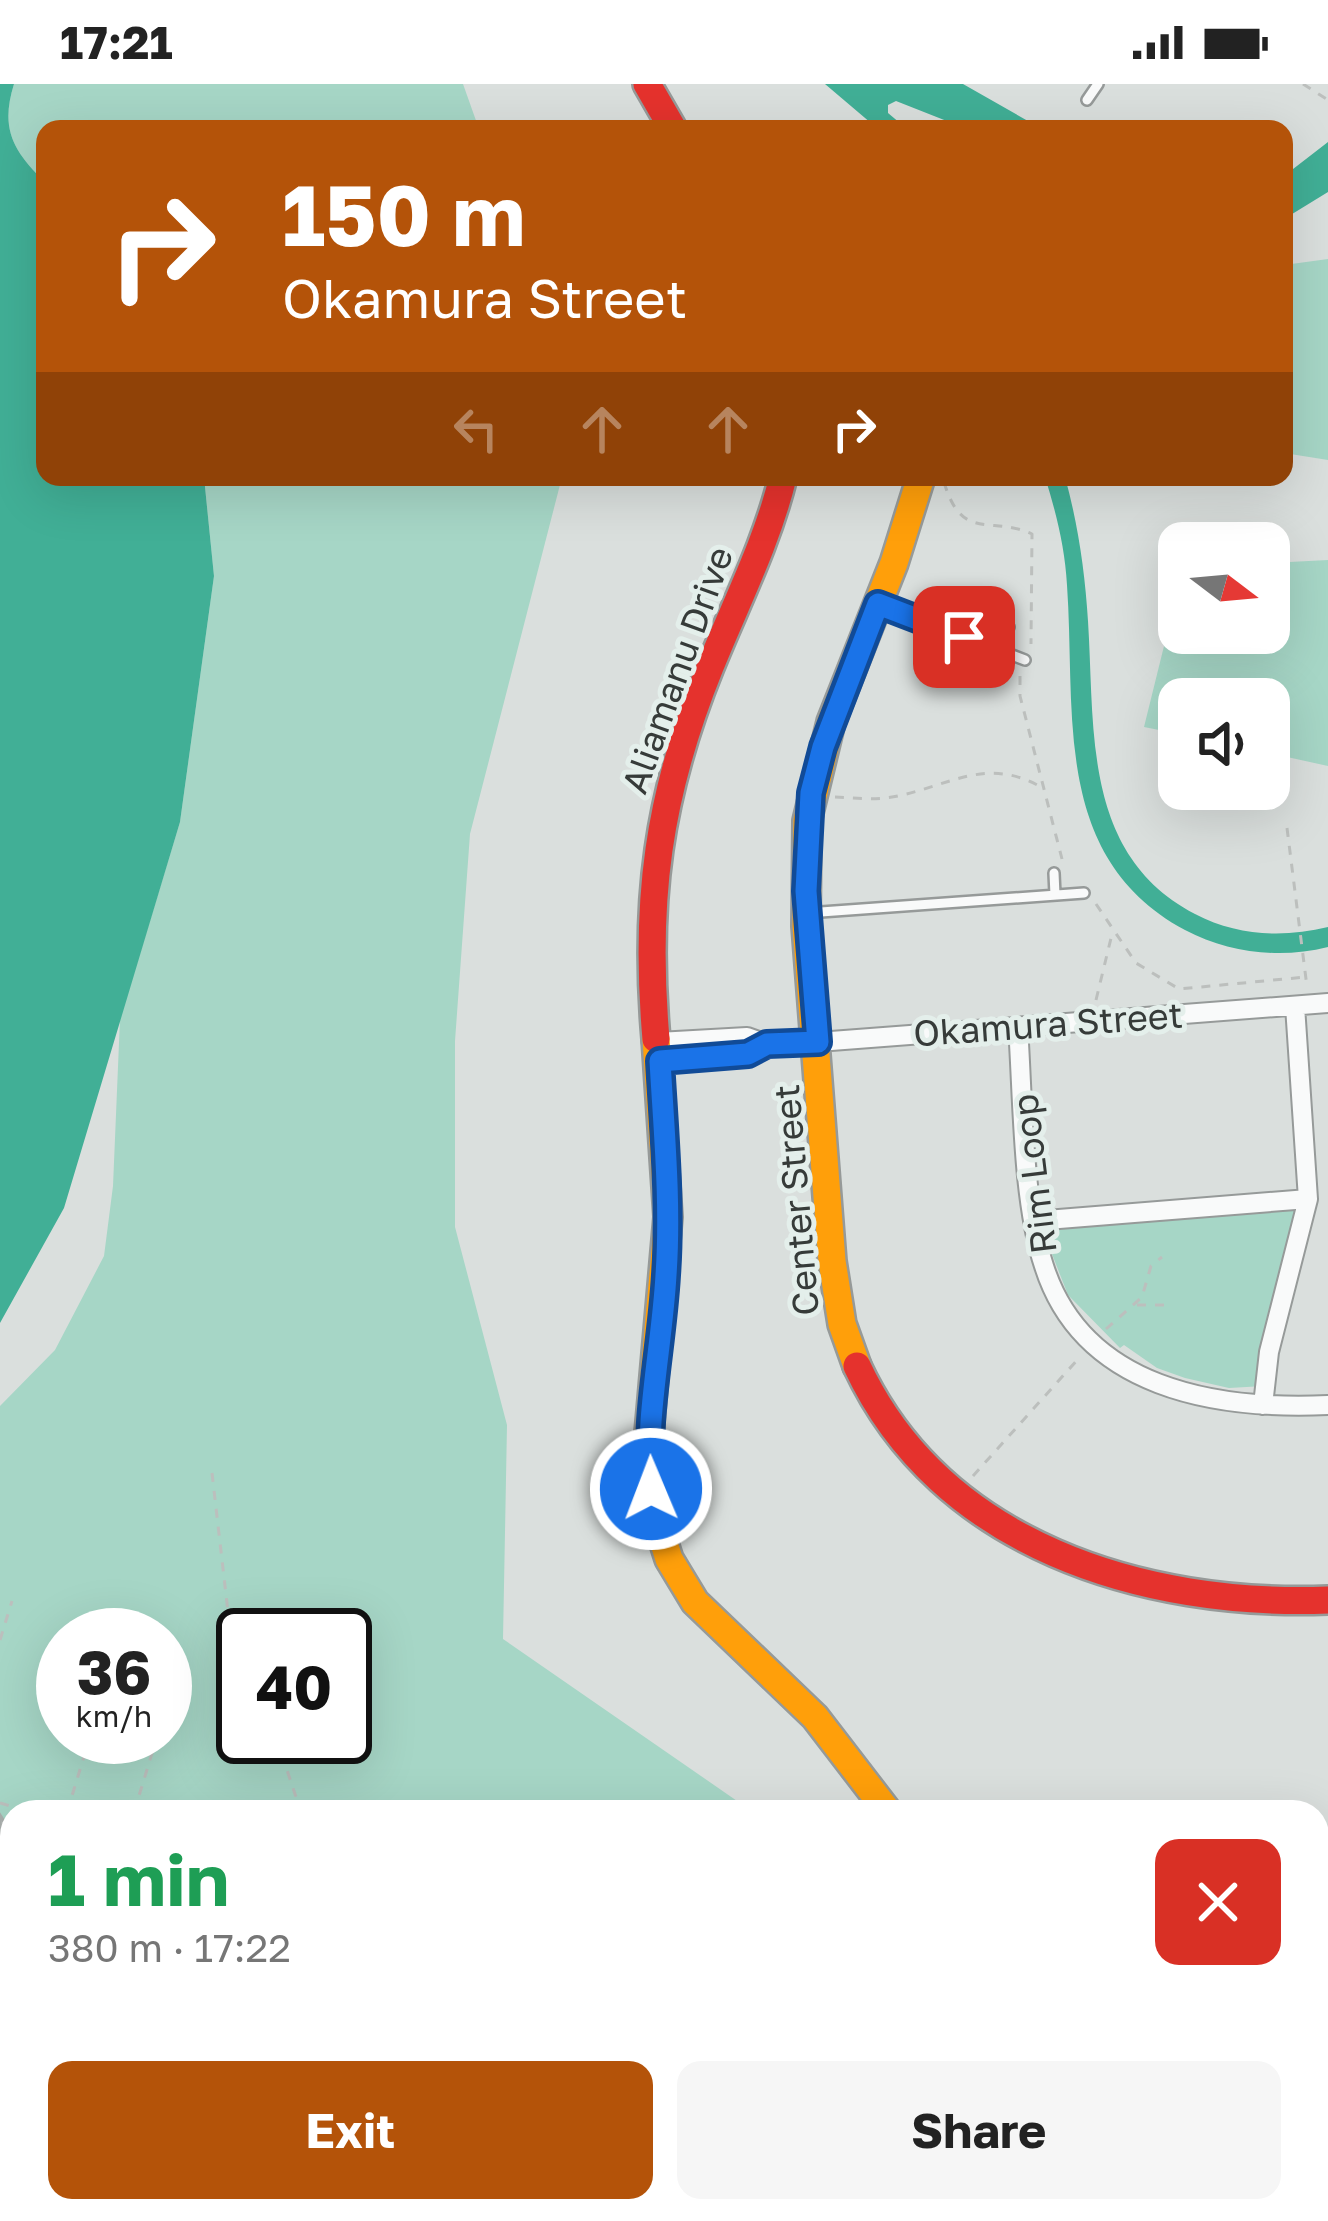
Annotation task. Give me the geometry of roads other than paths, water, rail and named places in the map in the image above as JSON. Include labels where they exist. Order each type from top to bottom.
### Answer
[{"type":"street","points":[[647,84],[668,120]]},
{"type":"street","name":"Aliamanu Drive","points":[[781,486],[771,523],[684,736],[661,819],[650,941],[668,1213],[648,1457],[660,1532],[670,1562],[697,1604],[802,1704],[878,1800]]},
{"type":"street","name":"Center Street","points":[[918,486],[816,771],[806,843],[836,1286],[844,1330],[870,1396],[916,1455],[1004,1524],[1134,1584],[1232,1602],[1328,1600]]},
{"type":"street","points":[[1263,1405],[1266,1367],[1308,1199],[1302,998]]},
{"type":"street","name":"Okamura Street","points":[[659,1051],[748,1054],[767,1044],[1018,1027],[1302,998],[1328,1003]]},
{"type":"street","name":"Rim Loop","points":[[1018,1027],[1034,1221],[1051,1285],[1067,1316],[1092,1345],[1123,1367],[1182,1394],[1228,1404],[1328,1405]]},
{"type":"street","points":[[1034,1221],[1308,1199]]},
{"type":"lane","points":[[1088,100],[1098,84]]},
{"type":"lane","points":[[878,604],[1025,660]]},
{"type":"lane","points":[[999,650],[1009,627]]},
{"type":"lane","points":[[1054,872],[1055,895]]},
{"type":"lane","points":[[808,913],[1084,893]]}]
